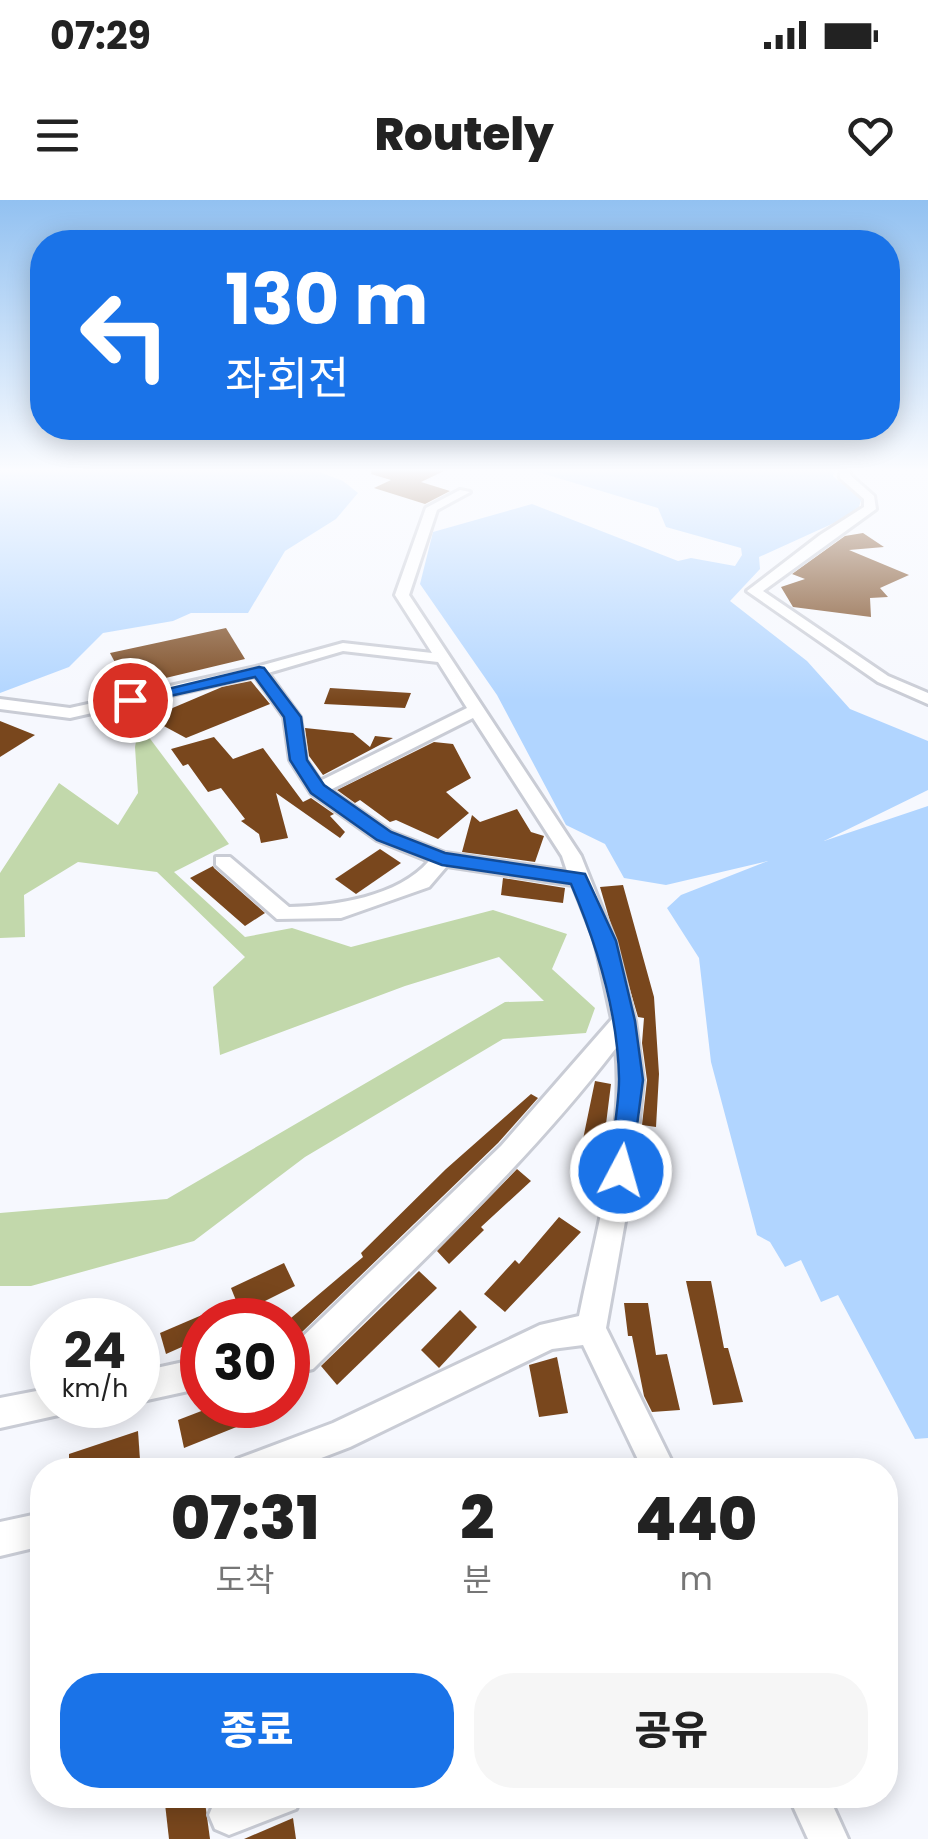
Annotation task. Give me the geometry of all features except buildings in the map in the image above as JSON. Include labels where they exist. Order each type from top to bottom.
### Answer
[{"type":"street","points":[[419,546],[402,595],[439,658],[571,856],[606,941],[624,1021],[631,1080],[621,1171],[591,1329],[650,1458]]},
{"type":"street","points":[[812,546],[754,591],[883,679],[928,699]]},
{"type":"street","points":[[0,704],[70,713],[259,671],[343,647],[439,658]]},
{"type":"street","points":[[259,671],[292,717],[298,760],[317,789],[384,836],[442,859],[578,879]]},
{"type":"street","points":[[317,789],[474,711]]},
{"type":"street","points":[[223,861],[284,914],[334,913],[422,882],[442,859]]},
{"type":"street","points":[[310,1350],[520,1142],[587,1070],[624,1021]]},
{"type":"street","points":[[280,1458],[339,1436],[550,1335],[591,1329]]},
{"type":"street","points":[[0,1413],[30,1407]]},
{"type":"street","points":[[0,1539],[30,1533]]},
{"type":"street","points":[[229,1816],[249,1808]]},
{"type":"street","points":[[814,1808],[828,1839]]},
{"type":"green space","points":[[139,724],[229,844],[174,872],[245,937],[292,928],[351,947],[493,910],[567,934],[552,969],[595,1008],[586,1033],[503,1039],[305,1157],[194,1241],[31,1286],[0,1286],[0,1213],[167,1199],[505,1002],[544,1001],[499,957],[405,986],[220,1055],[213,987],[245,957],[157,872],[78,862],[24,895],[25,937],[0,938],[0,873],[59,783],[118,825],[138,793],[135,747]]},
{"type":"water","points":[[0,546],[292,546],[285,551],[248,613],[191,613],[173,621],[103,633],[69,667],[0,693]]},
{"type":"water","points":[[429,546],[641,546],[678,561],[691,558],[735,566],[742,555],[741,548],[736,546],[782,546],[759,557],[760,569],[730,601],[807,661],[850,709],[928,741],[928,790],[824,841],[928,806],[928,1438],[915,1439],[838,1295],[821,1302],[801,1260],[785,1267],[770,1242],[757,1235],[711,1062],[699,958],[667,908],[681,895],[768,861],[666,885],[624,878],[605,844],[566,825],[497,695],[420,584]]},
{"type":"route","points":[[130,700],[259,671],[292,717],[298,760],[317,789],[384,836],[442,859],[578,879],[606,941],[624,1021],[631,1080],[621,1171]]}]
